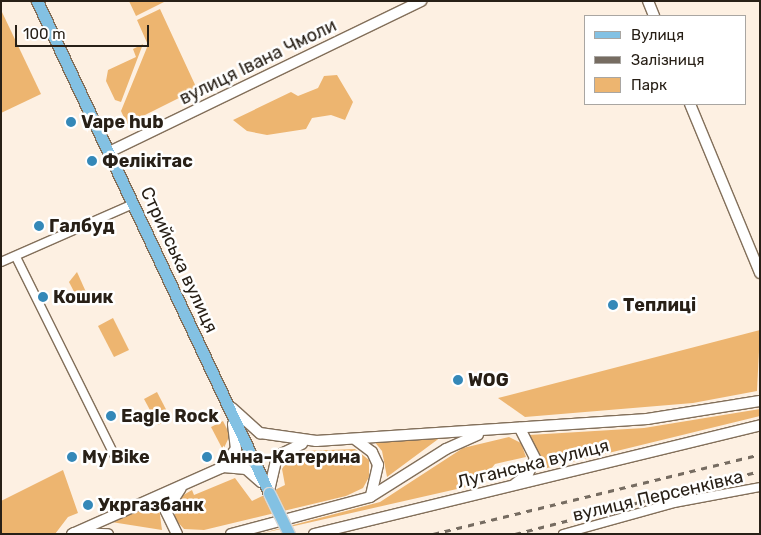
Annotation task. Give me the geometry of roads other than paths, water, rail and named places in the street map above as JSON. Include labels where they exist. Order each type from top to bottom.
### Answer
[{"type":"main road","name":"Стрийська вулиця","points":[[37,1],[289,534]]},
{"type":"main road","name":"вулиця Івана Чмоли","points":[[109,152],[421,1]]},
{"type":"main road","points":[[648,1],[654,15]]},
{"type":"main road","points":[[690,105],[760,273]]},
{"type":"main road","points":[[220,468],[236,447],[224,399]]},
{"type":"main road","name":"Луганська вулиця","points":[[224,399],[244,423],[260,433],[316,441],[494,430],[686,415],[760,401]]},
{"type":"main road","name":"Луганська вулиця","points":[[314,534],[760,425]]},
{"type":"main road","points":[[512,486],[528,474],[535,458],[520,428]]},
{"type":"main road","name":"Луганська вулиця","points":[[231,534],[370,497],[446,449],[494,430]]},
{"type":"main road","points":[[355,439],[368,446],[378,465],[377,485],[370,497]]},
{"type":"main road","name":"Луганська вулиця","points":[[269,493],[270,474],[277,456],[286,449],[316,441]]},
{"type":"main road","points":[[72,534],[220,468],[246,469],[269,493]]},
{"type":"main road","points":[[177,534],[166,517],[168,504],[191,481]]},
{"type":"main road","points":[[72,534],[108,534]]},
{"type":"street","points":[[1,262],[133,204]]},
{"type":"street","points":[[16,257],[115,456]]},
{"type":"street","name":"вулиця Персенківка","points":[[563,534],[674,503],[760,487]]},
{"type":"railway","points":[[433,534],[760,454]]},
{"type":"railway","points":[[515,534],[760,471]]},
{"type":"place","name":"Vape hub","points":[[71,122]]},
{"type":"place","name":"Фелікітас","points":[[92,161]]},
{"type":"place","name":"Галбуд","points":[[39,226]]},
{"type":"place","name":"Кошик","points":[[43,297]]},
{"type":"place","name":"Теплиці","points":[[613,305]]},
{"type":"place","name":"WOG","points":[[458,380]]},
{"type":"place","name":"Eagle Rock","points":[[111,416]]},
{"type":"place","name":"My Bike","points":[[72,457]]},
{"type":"place","name":"Анна-Катерина","points":[[207,457]]},
{"type":"place","name":"Укргазбанк","points":[[88,505]]}]
